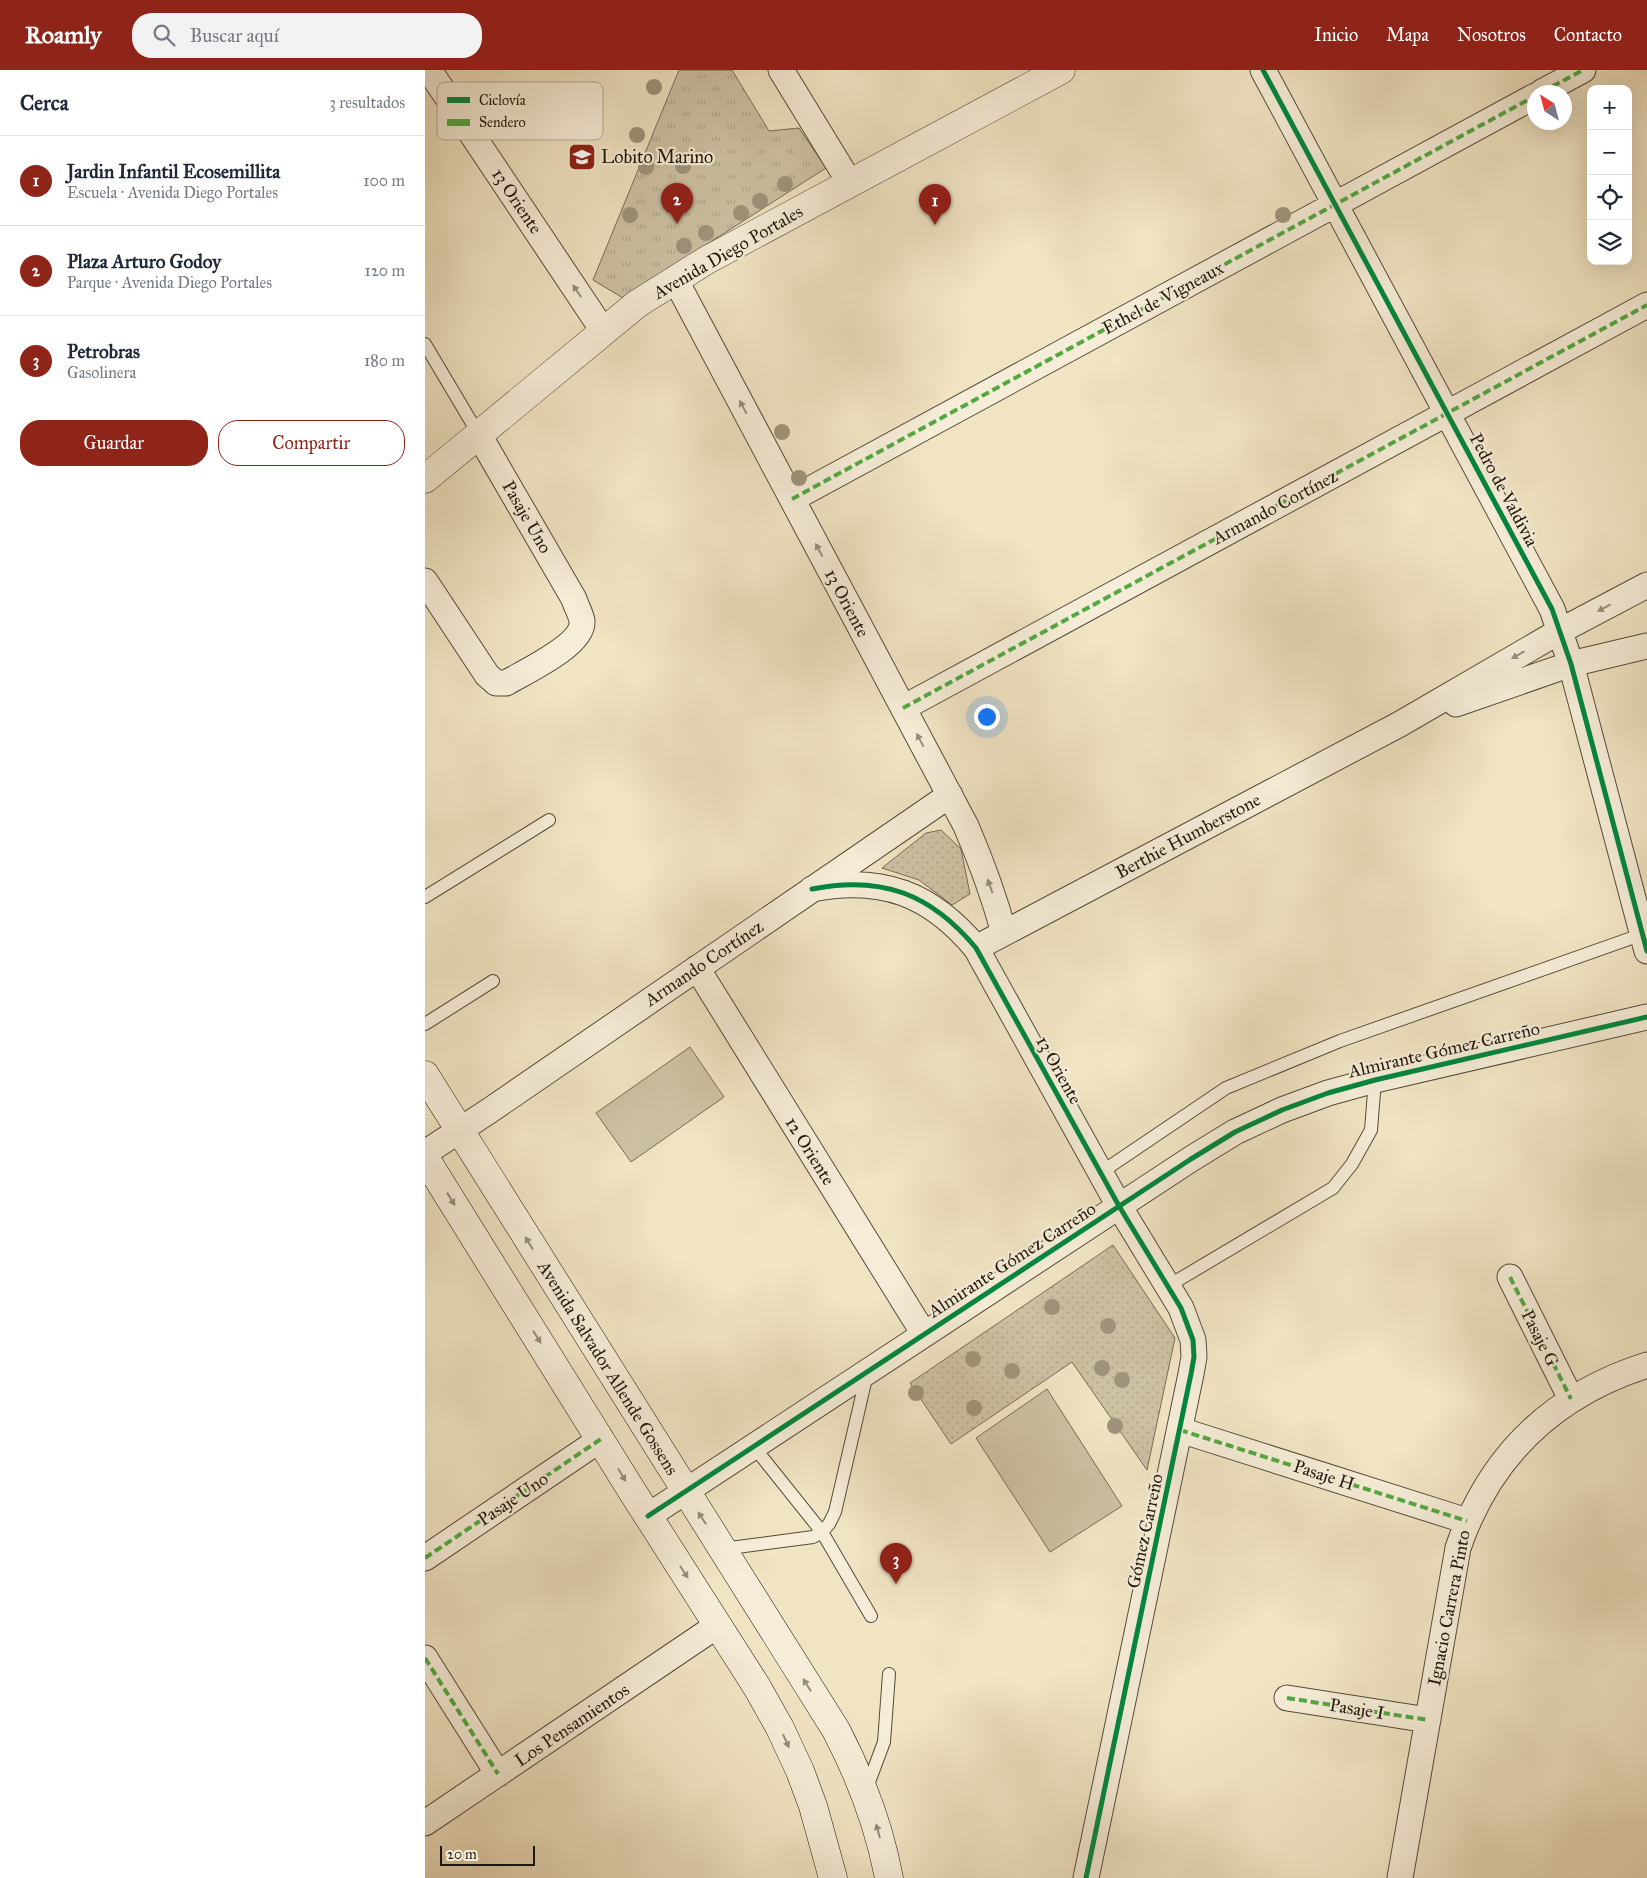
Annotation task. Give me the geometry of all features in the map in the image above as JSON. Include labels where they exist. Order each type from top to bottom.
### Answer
[{"type":"main road","name":"Avenida Diego Portales","points":[[425,479],[637,304],[675,279],[1061,70]]},
{"type":"main road","name":"Avenida Salvador Allende Gossens","points":[[425,1075],[836,1730],[866,1792],[877,1824],[889,1878]]},
{"type":"main road","points":[[425,1158],[762,1695],[796,1762],[813,1806],[833,1878]]},
{"type":"street","name":"13 Oriente","points":[[429,70],[437,82]]},
{"type":"street","points":[[781,70],[850,184]]},
{"type":"street","name":"Pedro de Valdivia","points":[[1263,70],[1547,598],[1571,664],[1645,939]]},
{"type":"street","points":[[1555,85],[1583,70]]},
{"type":"street","name":"Ethel de Vigneaux","points":[[792,499],[1527,100]]},
{"type":"street","name":"13 Oriente","points":[[476,140],[604,332]]},
{"type":"street","name":"13 Oriente","points":[[675,279],[949,795],[980,858],[1004,933]]},
{"type":"street","name":"Armando Cortínez","points":[[903,708],[1647,305]]},
{"type":"street","name":"Pasaje Uno","points":[[425,581],[487,675],[497,683],[506,683],[569,646],[575,640],[582,622],[574,599],[479,436]]},
{"type":"street","name":"Berthie Humberstone","points":[[976,948],[1400,724],[1560,631],[1647,585]]},
{"type":"street","name":"Berthie Humberstone","points":[[1400,724],[1571,664],[1647,646]]},
{"type":"street","name":"Armando Cortínez","points":[[425,1153],[949,795]]},
{"type":"street","name":"13 Oriente","points":[[812,889],[835,884],[883,887],[926,903],[945,916],[961,931],[976,948],[1119,1206]]},
{"type":"street","name":"12 Oriente","points":[[697,968],[924,1334]]},
{"type":"street","name":"Almirante Gómez Carreño","points":[[648,1516],[1119,1206],[1235,1132],[1282,1110],[1328,1093],[1375,1080],[1647,1017]]},
{"type":"street","name":"Gómez Carreño","points":[[1086,1878],[1194,1357],[1193,1340],[1181,1308],[1119,1206]]},
{"type":"street","name":"Pasaje G","points":[[1510,1277],[1571,1399]]},
{"type":"street","name":"Ignacio Carrera Pinto","points":[[1400,1878],[1458,1548],[1467,1521],[1493,1474],[1529,1432],[1571,1399],[1601,1382],[1647,1365]]},
{"type":"street","name":"Pasaje H","points":[[1180,1430],[1467,1521]]},
{"type":"street","name":"Pasaje Uno","points":[[425,1558],[601,1439]]},
{"type":"street","name":"Los Pensamientos","points":[[425,1823],[718,1626]]},
{"type":"street","points":[[425,1658],[498,1774]]},
{"type":"street","name":"Pasaje I","points":[[1287,1698],[1427,1720]]},
{"type":"lane","points":[[425,344],[479,436]]},
{"type":"lane","points":[[425,897],[549,820]]},
{"type":"lane","points":[[1100,1173],[1226,1088],[1340,1041],[1645,939]]},
{"type":"lane","points":[[425,1024],[493,981]]},
{"type":"lane","points":[[1168,1286],[1333,1188],[1352,1164],[1371,1130],[1375,1080]]},
{"type":"lane","points":[[722,1549],[813,1536],[822,1532],[829,1524],[835,1512],[867,1372]]},
{"type":"lane","points":[[753,1446],[822,1532],[871,1616]]},
{"type":"lane","points":[[866,1792],[884,1742],[889,1674]]},
{"type":"green space","points":[[679,70],[732,70],[769,131],[799,128],[826,168],[623,298],[593,280]]},
{"type":"green space","points":[[941,830],[961,849],[970,894],[952,905],[919,880],[882,868],[926,833]]},
{"type":"green space","points":[[690,1047],[724,1097],[631,1162],[596,1113]]},
{"type":"green space","points":[[1113,1245],[1175,1338],[1147,1470],[1072,1362],[951,1444],[910,1383]]},
{"type":"green space","points":[[1047,1389],[1122,1506],[1050,1552],[976,1438]]},
{"type":"marked path","points":[[1555,85],[1583,70]]},
{"type":"marked path","points":[[792,499],[1527,100]]},
{"type":"marked path","points":[[903,708],[1647,305]]},
{"type":"marked path","points":[[1510,1277],[1571,1399]]},
{"type":"marked path","points":[[1180,1430],[1467,1521]]},
{"type":"marked path","points":[[425,1558],[601,1439]]},
{"type":"marked path","points":[[425,1658],[498,1774]]},
{"type":"marked path","points":[[1287,1698],[1428,1720]]},
{"type":"cycle path","points":[[1263,70],[1552,609],[1571,664],[1647,951]]},
{"type":"cycle path","points":[[812,889],[837,885],[861,885],[883,887],[903,893],[923,902],[941,914],[959,929],[976,948],[1119,1206],[1181,1308],[1193,1340],[1194,1357],[1191,1374],[1086,1878]]},
{"type":"cycle path","points":[[648,1516],[1235,1132],[1282,1110],[1328,1093],[1375,1080],[1647,1017]]},
{"type":"place","name":"Lobito Marino","points":[[582,157]]},
{"type":"place","name":"Plaza Arturo Godoy","points":[[677,224]]},
{"type":"place","name":"Jardin Infantil Ecosemillita","points":[[935,225]]},
{"type":"place","name":"Petrobras","points":[[896,1584]]}]
